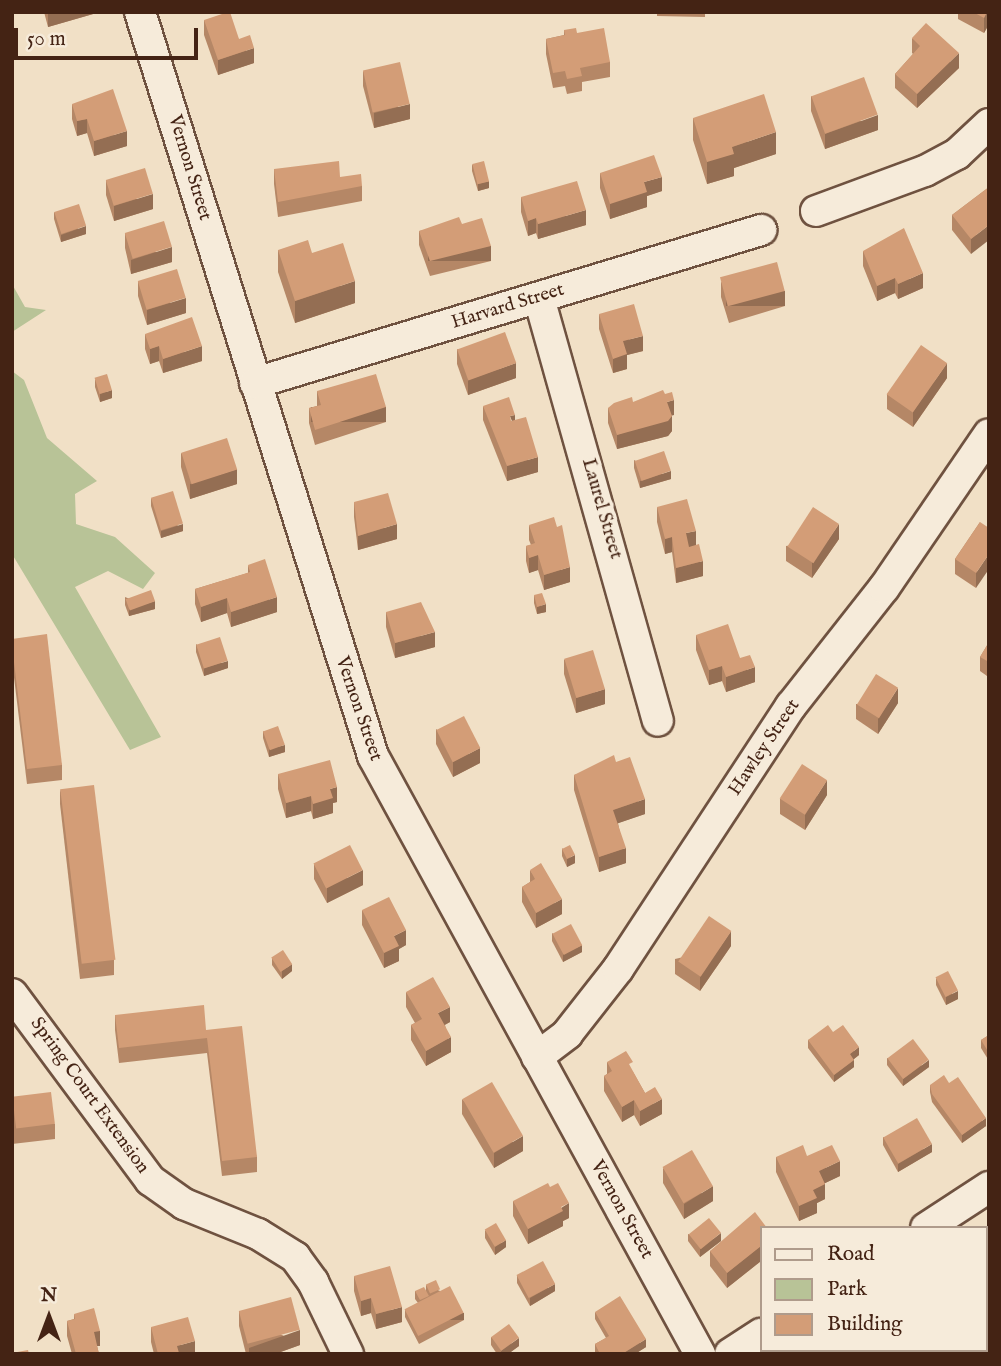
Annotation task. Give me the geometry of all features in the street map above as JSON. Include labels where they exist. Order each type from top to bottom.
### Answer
[{"type":"street","name":"Vernon Street","points":[[140,12],[373,756],[699,1354]]},
{"type":"street","points":[[816,211],[936,165],[966,147],[989,124]]},
{"type":"street","name":"Harvard Street","points":[[256,383],[761,230]]},
{"type":"street","name":"Laurel Street","points":[[539,298],[658,720]]},
{"type":"street","name":"Hawley Street","points":[[537,1057],[567,1034],[618,969],[791,706],[884,589],[989,434]]},
{"type":"street","name":"Spring Court Extension","points":[[12,994],[150,1180],[184,1204],[258,1234],[295,1257],[313,1282],[348,1354]]},
{"type":"street","points":[[929,1226],[989,1187]]},
{"type":"street","points":[[730,1354],[760,1335]]},
{"type":"green space","points":[[12,284],[25,307],[46,310],[12,332]]},
{"type":"green space","points":[[12,371],[24,380],[47,438],[97,481],[75,494],[76,524],[115,537],[155,573],[143,589],[108,571],[75,587],[161,737],[130,750],[12,554]]},
{"type":"building","points":[[228,12],[239,39],[250,35],[254,48],[218,60],[204,20]]},
{"type":"building","points":[[973,12],[987,12],[984,18]]},
{"type":"building","points":[[926,23],[959,53],[917,94],[895,74],[920,46],[912,38]]},
{"type":"building","points":[[576,28],[577,33],[604,28],[610,62],[580,68],[582,76],[567,79],[565,71],[553,73],[546,39],[565,35],[564,30]]},
{"type":"building","points":[[400,62],[410,104],[373,112],[363,71]]},
{"type":"building","points":[[864,77],[878,115],[825,134],[811,96]]},
{"type":"building","points":[[113,89],[127,131],[94,141],[87,119],[77,121],[72,104]]},
{"type":"building","points":[[764,94],[776,132],[732,147],[734,154],[707,162],[693,118]]},
{"type":"building","points":[[654,155],[662,177],[644,182],[647,192],[610,204],[600,173]]},
{"type":"building","points":[[339,161],[340,177],[361,174],[362,186],[278,202],[274,169]]},
{"type":"building","points":[[484,161],[489,181],[477,184],[472,164]]},
{"type":"building","points":[[145,168],[153,194],[114,206],[106,180]]},
{"type":"building","points":[[577,181],[586,210],[538,224],[536,218],[528,221],[521,197]]},
{"type":"building","points":[[989,187],[989,225],[971,239],[952,215]]},
{"type":"building","points":[[79,204],[86,226],[61,234],[54,212]]},
{"type":"building","points":[[459,217],[462,224],[482,218],[491,246],[430,261],[419,231]]},
{"type":"building","points":[[164,221],[172,247],[133,259],[125,233]]},
{"type":"building","points":[[904,228],[923,273],[898,284],[895,278],[877,286],[863,251]]},
{"type":"building","points":[[308,240],[312,253],[343,243],[355,281],[295,301],[278,250]]},
{"type":"building","points":[[777,262],[785,291],[728,306],[720,277]]},
{"type":"building","points":[[177,269],[186,298],[147,310],[138,281]]},
{"type":"building","points":[[634,304],[643,336],[623,341],[627,354],[613,359],[599,314]]},
{"type":"building","points":[[192,317],[202,346],[163,359],[159,346],[150,349],[145,334]]},
{"type":"building","points":[[505,332],[516,363],[468,380],[457,349]]},
{"type":"building","points":[[921,345],[947,363],[913,413],[887,394]]},
{"type":"building","points":[[107,374],[112,390],[100,394],[95,378]]},
{"type":"building","points":[[376,374],[386,407],[315,430],[309,408],[321,405],[317,391]]},
{"type":"building","points":[[663,390],[665,394],[672,392],[674,400],[667,402],[672,416],[668,421],[617,435],[608,408],[632,397],[633,402]]},
{"type":"building","points":[[509,397],[515,415],[510,416],[511,421],[526,417],[538,457],[507,466],[483,406]]},
{"type":"building","points":[[227,438],[237,469],[192,484],[181,453]]},
{"type":"building","points":[[664,451],[671,471],[642,481],[635,461]]},
{"type":"building","points":[[173,491],[183,524],[161,530],[151,498]]},
{"type":"building","points":[[388,493],[397,524],[358,536],[354,502]]},
{"type":"building","points":[[687,499],[696,531],[686,533],[689,547],[699,544],[703,561],[676,568],[672,537],[665,539],[657,507]]},
{"type":"building","points":[[813,507],[839,524],[813,563],[787,546]]},
{"type":"building","points":[[554,517],[557,527],[562,525],[570,567],[544,575],[538,555],[529,558],[526,546],[535,543],[529,525]]},
{"type":"building","points":[[980,522],[989,528],[989,554],[976,573],[955,559]]},
{"type":"building","points":[[265,559],[277,597],[231,612],[227,598],[201,607],[195,589],[250,572],[248,565]]},
{"type":"building","points":[[151,590],[155,601],[130,611],[126,599]]},
{"type":"building","points":[[542,593],[546,604],[537,607],[534,595]]},
{"type":"building","points":[[421,602],[435,632],[395,643],[386,612]]},
{"type":"building","points":[[728,624],[740,658],[750,655],[755,667],[726,677],[722,666],[709,670],[696,635]]},
{"type":"building","points":[[47,634],[62,765],[27,769],[12,639]]},
{"type":"building","points":[[220,637],[228,661],[204,669],[196,645]]},
{"type":"building","points":[[989,642],[989,662],[980,657]]},
{"type":"building","points":[[593,650],[605,689],[576,698],[564,659]]},
{"type":"building","points":[[876,674],[898,688],[879,718],[857,705]]},
{"type":"building","points":[[464,716],[480,748],[453,762],[436,730]]},
{"type":"building","points":[[278,726],[285,745],[270,750],[263,731]]},
{"type":"building","points":[[614,755],[616,762],[630,757],[645,799],[613,810],[626,848],[599,857],[574,775]]},
{"type":"building","points":[[330,760],[337,787],[330,789],[333,798],[313,804],[311,796],[286,803],[278,774]]},
{"type":"building","points":[[802,764],[827,780],[805,815],[780,798]]},
{"type":"building","points":[[94,785],[115,960],[82,964],[60,789]]},
{"type":"building","points":[[350,845],[363,870],[326,889],[313,864]]},
{"type":"building","points":[[570,845],[575,855],[567,859],[562,849]]},
{"type":"building","points":[[541,863],[562,899],[536,913],[522,887],[535,879],[530,870]]},
{"type":"building","points":[[389,897],[406,930],[394,936],[399,946],[384,953],[362,910]]},
{"type":"building","points":[[709,916],[731,931],[701,977],[678,962]]},
{"type":"building","points":[[571,924],[582,945],[564,955],[552,934]]},
{"type":"building","points":[[283,950],[292,964],[281,972],[271,958]]},
{"type":"building","points":[[948,971],[958,991],[946,997],[936,977]]},
{"type":"building","points":[[433,977],[450,1007],[438,1013],[451,1037],[426,1051],[411,1025],[422,1019],[406,992]]},
{"type":"building","points":[[204,1005],[206,1030],[242,1026],[257,1157],[222,1161],[207,1038],[119,1048],[115,1015]]},
{"type":"building","points":[[828,1025],[833,1032],[843,1025],[859,1047],[850,1054],[854,1060],[834,1075],[808,1040]]},
{"type":"building","points":[[989,1035],[989,1053],[981,1040]]},
{"type":"building","points":[[913,1039],[929,1060],[903,1079],[887,1058]]},
{"type":"building","points":[[626,1051],[633,1062],[629,1064],[645,1093],[655,1087],[662,1099],[640,1111],[634,1100],[622,1107],[604,1076],[612,1071],[607,1062]]},
{"type":"building","points":[[944,1075],[949,1083],[958,1077],[986,1118],[962,1135],[932,1094],[930,1085]]},
{"type":"building","points":[[492,1082],[523,1136],[494,1153],[463,1099]]},
{"type":"building","points":[[51,1092],[55,1124],[16,1129],[12,1097]]},
{"type":"building","points":[[917,1118],[932,1144],[898,1163],[883,1138]]},
{"type":"building","points":[[803,1145],[807,1156],[832,1145],[840,1161],[819,1171],[825,1184],[813,1190],[817,1198],[799,1206],[776,1157]]},
{"type":"building","points":[[692,1150],[713,1186],[684,1203],[663,1167]]},
{"type":"building","points":[[548,1183],[550,1187],[558,1183],[569,1203],[561,1207],[563,1211],[528,1229],[513,1201]]},
{"type":"building","points":[[755,1212],[766,1226],[760,1226],[760,1247],[727,1273],[710,1251]]},
{"type":"building","points":[[709,1218],[721,1233],[701,1249],[689,1234]]},
{"type":"building","points":[[496,1223],[506,1240],[495,1247],[485,1230]]},
{"type":"building","points":[[543,1261],[555,1284],[529,1298],[517,1275]]},
{"type":"building","points":[[390,1266],[402,1307],[376,1314],[371,1298],[361,1301],[354,1276]]},
{"type":"building","points":[[436,1280],[440,1289],[430,1294],[426,1284]]},
{"type":"building","points":[[450,1286],[464,1313],[418,1336],[405,1309]]},
{"type":"building","points":[[424,1287],[429,1296],[420,1300],[415,1291]]},
{"type":"building","points":[[620,1296],[646,1339],[622,1354],[600,1354],[595,1344],[609,1336],[595,1312]]},
{"type":"building","points":[[291,1297],[300,1330],[248,1344],[239,1311]]},
{"type":"building","points":[[94,1308],[100,1331],[94,1332],[99,1354],[76,1354],[67,1321],[75,1319],[74,1314]]},
{"type":"building","points":[[188,1317],[195,1341],[177,1346],[179,1353],[158,1354],[151,1327]]},
{"type":"building","points":[[509,1324],[519,1338],[501,1351],[491,1337]]},
{"type":"building","points":[[28,1350],[29,1354],[12,1354],[12,1353]]},
{"type":"building","points":[[794,1352],[846,1352],[846,1354]]}]
